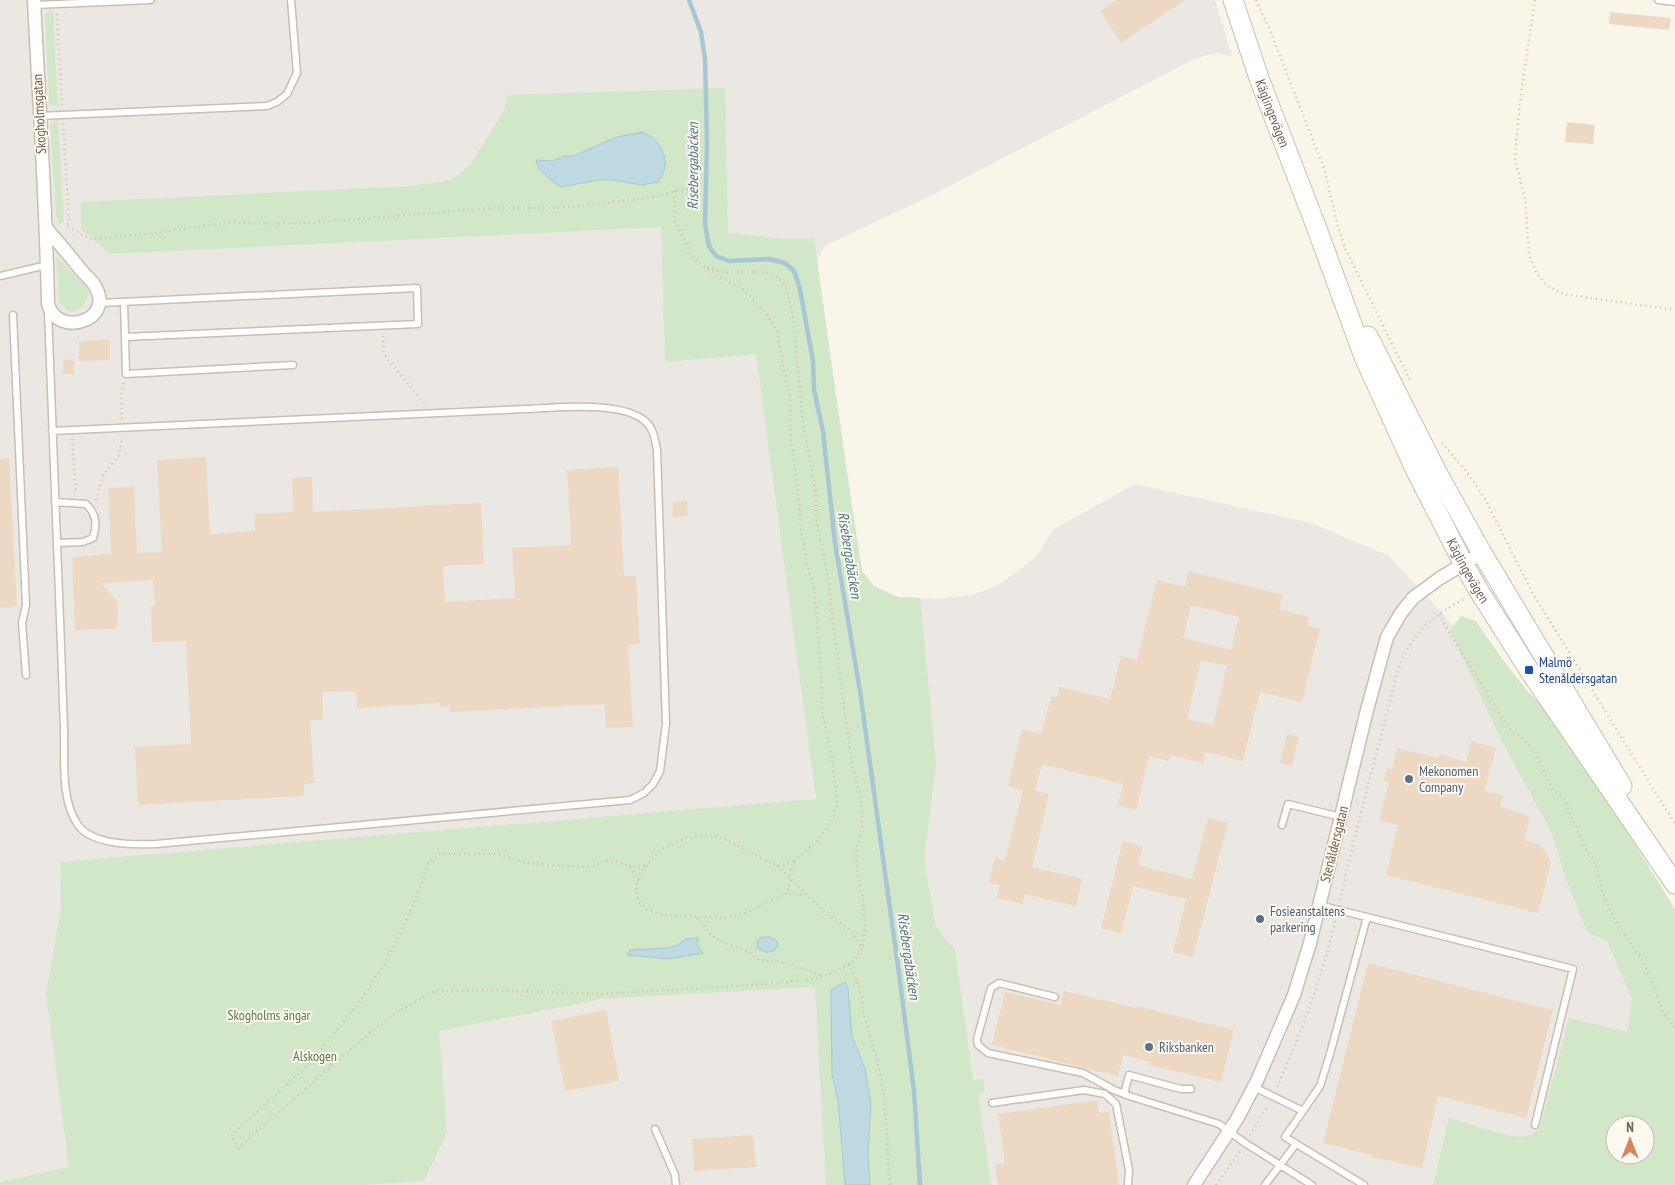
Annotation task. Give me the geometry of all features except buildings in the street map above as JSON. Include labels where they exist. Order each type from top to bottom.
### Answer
[{"type":"main road","name":"Käglingevägen","points":[[1233,0],[1260,81],[1364,358],[1414,469],[1463,563],[1529,670],[1675,882]]},
{"type":"main road","name":"Käglingevägen","points":[[1316,226],[1376,354],[1439,476],[1482,553],[1600,748],[1675,882]]},
{"type":"street","name":"Skogholmsgatan","points":[[34,2],[46,228],[48,304]]},
{"type":"street","points":[[46,228],[96,288],[100,303],[92,317],[84,321],[74,322],[64,322],[56,318],[50,313],[48,304]]},
{"type":"street","name":"Stenåldersgatan","points":[[1194,1185],[1230,1131],[1254,1087],[1294,995],[1319,905],[1387,637],[1401,613],[1413,598],[1463,563],[1482,553]]},
{"type":"lane","points":[[34,2],[151,0]]},
{"type":"lane","points":[[39,116],[267,106],[277,102],[287,94],[297,73],[291,0]]},
{"type":"lane","points":[[1658,0],[1675,2]]},
{"type":"lane","points":[[0,276],[47,265]]},
{"type":"lane","points":[[100,303],[417,288],[418,324],[125,337]]},
{"type":"lane","points":[[124,302],[126,374],[293,365]]},
{"type":"lane","points":[[48,304],[52,431],[67,794],[71,812],[80,827],[92,835],[132,846],[630,800],[644,793],[653,784],[660,771],[666,724],[657,450],[653,433],[646,422],[617,408],[535,409],[52,431]]},
{"type":"lane","points":[[13,316],[26,606],[22,623],[26,675]]},
{"type":"lane","points":[[55,502],[86,504],[93,511],[96,525],[92,538],[83,542],[57,544]]},
{"type":"lane","points":[[1282,825],[1288,804],[1341,817]]},
{"type":"lane","points":[[1319,905],[1573,969],[1535,1125]]},
{"type":"lane","points":[[1364,1185],[1285,1137],[1320,1086],[1367,917]]},
{"type":"lane","points":[[1055,997],[999,983],[994,985],[991,988],[977,1040],[978,1045],[988,1052],[1083,1073],[1124,1094],[1219,1124],[1245,1144],[1312,1185]]},
{"type":"lane","points":[[1124,1094],[1129,1075],[1181,1089],[1191,1089]]},
{"type":"lane","points":[[1254,1087],[1303,1111]]},
{"type":"lane","points":[[992,1103],[1084,1090],[1105,1094],[1116,1104],[1129,1170],[1128,1185]]},
{"type":"lane","points":[[655,1129],[675,1175],[676,1185]]},
{"type":"lane","points":[[1265,1185],[1296,1144]]},
{"type":"path","points":[[1256,0],[1324,168],[1345,248],[1411,382]]},
{"type":"path","points":[[1535,0],[1519,108],[1516,160],[1525,198],[1529,254],[1536,272],[1546,285],[1564,294],[1675,310]]},
{"type":"path","points":[[68,227],[90,239],[108,238],[232,222],[268,224],[306,223],[475,209],[591,206],[660,196],[675,190],[701,187]]},
{"type":"path","points":[[675,190],[674,219],[694,259],[721,278],[742,288],[766,313],[777,331],[782,363],[790,393],[790,434],[800,509],[800,525],[807,564],[814,587],[822,710],[832,760],[837,800],[833,819],[820,838],[794,862],[777,866]]},
{"type":"path","points":[[647,864],[634,868],[613,861],[603,861],[593,866],[571,866],[528,863],[499,854],[440,854],[428,864],[404,926],[385,963],[361,1000],[320,1055],[231,1136],[238,1148],[394,1014],[433,992],[483,990],[602,994],[768,984],[814,979],[837,971],[855,961],[862,948],[865,926],[856,854],[862,827],[861,800],[852,764],[829,584],[816,517],[816,494],[803,422],[793,315],[786,287],[779,278],[766,272],[722,272],[706,267]]},
{"type":"path","points":[[382,326],[384,354],[434,413]]},
{"type":"path","points":[[72,430],[76,494],[82,496]]},
{"type":"path","points":[[1439,438],[1484,497],[1532,594],[1675,824]]},
{"type":"path","points":[[88,496],[96,501]]},
{"type":"path","points":[[1216,1185],[1245,1144],[1272,1097],[1299,1038],[1313,1000],[1399,667],[1410,642],[1421,630],[1440,614],[1472,594]]},
{"type":"path","points":[[1440,614],[1445,626],[1508,728],[1521,737],[1535,751],[1548,782],[1564,800],[1584,846],[1596,864],[1604,896],[1617,924],[1644,963],[1664,1014],[1675,1027]]},
{"type":"path","points":[[805,895],[786,893],[746,913],[724,918],[662,916],[647,910],[638,901],[636,887],[640,873],[659,851],[683,839],[706,835],[726,840],[777,866],[805,895],[828,915],[845,926],[862,948]]},
{"type":"path","points":[[786,893],[794,862]]},
{"type":"path","points":[[627,866],[635,874],[638,882]]},
{"type":"path","points":[[696,917],[708,932],[719,941],[750,953],[759,960],[790,964],[823,976]]},
{"type":"path","points":[[849,964],[860,989],[863,1011],[884,1094],[890,1185]]},
{"type":"path","points":[[320,1055],[332,1066]]},
{"type":"shaded area","points":[[0,0],[1215,0],[1232,56],[1216,53],[1196,58],[932,195],[825,246],[818,259],[819,277],[862,571],[874,586],[898,597],[939,599],[975,594],[1000,584],[1036,557],[1054,529],[1135,484],[1311,523],[1389,556],[1515,693],[1669,910],[1675,1185],[0,1185]]},
{"type":"green space","points":[[53,10],[58,107],[49,104],[45,14]]},
{"type":"green space","name":"Skogholms ängar","points":[[725,88],[728,233],[788,239],[814,239],[862,571],[874,586],[898,597],[920,598],[936,763],[924,861],[936,927],[955,950],[973,1080],[983,1079],[985,1092],[978,1093],[991,1185],[826,1185],[815,987],[602,999],[439,1031],[447,1132],[424,1181],[362,1185],[0,1185],[0,1182],[69,1167],[46,993],[61,908],[60,862],[816,799],[756,354],[665,362],[661,227],[110,254],[81,229],[81,202],[411,186],[452,180],[469,166],[504,111],[508,95]]},
{"type":"green space","points":[[58,120],[64,219],[64,222],[59,224],[56,215],[50,126],[54,121]]},
{"type":"green space","points":[[56,256],[87,288],[89,294],[84,306],[73,312],[66,310],[59,302]]},
{"type":"green space","points":[[1461,616],[1476,621],[1528,692],[1542,705],[1601,790],[1675,909],[1675,1185],[1433,1185],[1449,1118],[1515,1136],[1529,1136],[1534,1133],[1541,1125],[1569,1018],[1627,1032],[1632,999],[1607,941],[1587,932],[1564,874],[1552,833],[1500,738],[1450,630]]},
{"type":"water","points":[[643,132],[656,141],[664,154],[665,168],[658,182],[641,185],[613,180],[599,180],[561,187],[539,169],[536,160],[552,161],[564,156],[573,156],[617,137]]},
{"type":"water","points":[[762,937],[770,937],[777,941],[778,946],[774,951],[765,952],[757,947],[757,941]]},
{"type":"water","points":[[698,938],[697,945],[703,953],[669,959],[627,955],[630,950],[667,948],[678,945],[686,939]]},
{"type":"water","points":[[845,982],[848,988],[852,1036],[865,1069],[871,1104],[868,1153],[870,1185],[845,1185],[838,1100],[832,1075],[831,990]]},
{"type":"waterway","name":"Risebergabäcken","points":[[689,0],[701,32],[705,59],[707,142],[705,224],[709,246],[716,256],[729,261],[769,259],[785,263],[794,271],[800,289],[813,361],[814,390],[823,431],[835,543],[860,691],[900,981],[914,1091],[920,1185]]},
{"type":"place","name":"Malmö Stenåldersgatan","points":[[1529,670]]},
{"type":"place","name":"Mekonomen Company","points":[[1409,779]]},
{"type":"place","name":"Fosieanstaltens parkering","points":[[1260,919]]},
{"type":"place","name":"Riksbanken","points":[[1149,1047]]},
{"type":"park label","name":"Alskogen","points":[[315,1056]]}]
